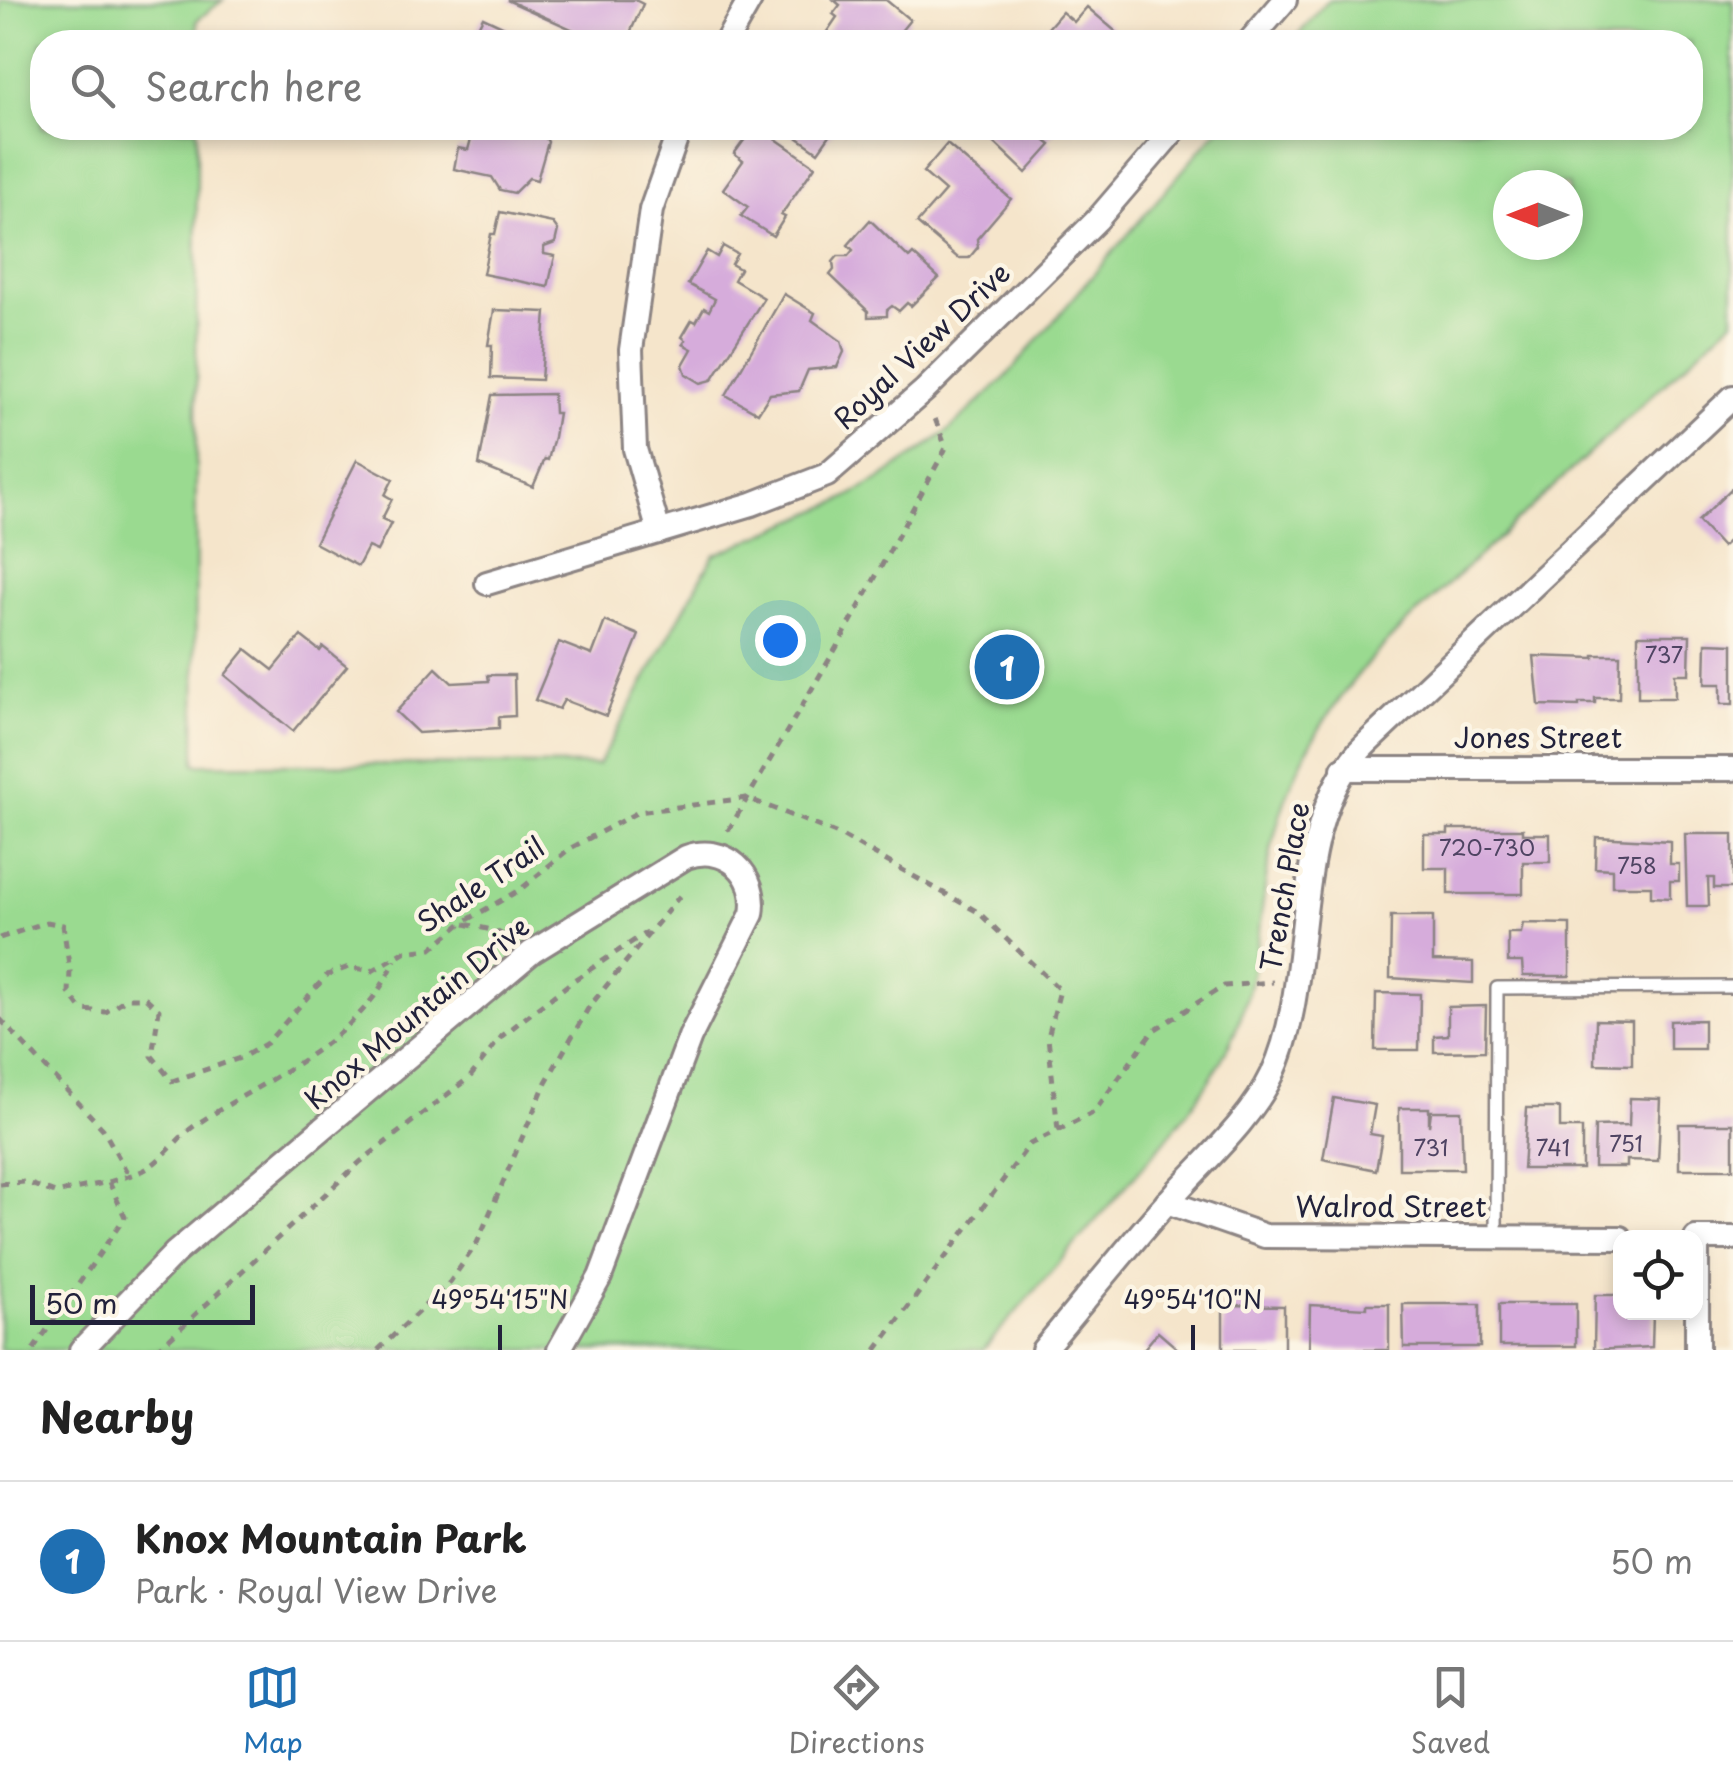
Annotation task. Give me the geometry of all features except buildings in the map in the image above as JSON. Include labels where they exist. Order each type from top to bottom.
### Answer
[{"type":"street","points":[[733,30],[750,0]]},
{"type":"street","points":[[1259,30],[1285,0]]},
{"type":"street","points":[[659,532],[635,449],[631,350],[651,210],[676,140]]},
{"type":"street","name":"Royal View Drive","points":[[487,584],[752,504],[827,475],[925,390],[1097,220],[1166,140]]},
{"type":"street","name":"Trench Place","points":[[1043,1350],[1261,1096],[1288,1033],[1316,851],[1344,769],[1733,397]]},
{"type":"street","name":"Jones Street","points":[[1344,769],[1733,769]]},
{"type":"street","points":[[559,1350],[600,1277],[690,1036],[752,914],[754,898],[746,876],[736,864],[715,854]]},
{"type":"street","name":"Knox Mountain Drive","points":[[81,1350],[175,1253],[532,952],[686,856],[715,854]]},
{"type":"street","name":"Walrod Street","points":[[1167,1202],[1265,1236],[1613,1238]]},
{"type":"street","points":[[1703,1238],[1733,1238]]},
{"type":"street","points":[[1696,1320],[1696,1350]]},
{"type":"lane","points":[[1496,1238],[1497,988],[1733,988]]},
{"type":"path","points":[[378,1350],[450,1282],[477,1243],[546,1082],[589,1007],[715,854],[842,638],[946,448],[925,390]]},
{"type":"path","points":[[747,798],[838,834],[978,912],[1060,990],[1048,1037],[1058,1130]]},
{"type":"path","name":"Shale Trail","points":[[0,938],[47,922],[63,925],[70,970],[69,993],[82,1010],[106,1012],[127,998],[146,998],[159,1010],[152,1056],[172,1081],[243,1058],[267,1043],[327,975],[349,967],[372,972],[404,952],[432,949],[462,923],[521,889],[568,849],[638,812],[747,798]]},
{"type":"path","points":[[462,923],[496,930],[532,952]]},
{"type":"path","points":[[157,1350],[360,1162],[470,1078],[502,1036],[574,980],[654,928]]},
{"type":"path","points":[[0,1184],[25,1182],[56,1194],[149,1168],[194,1125],[264,1086],[347,1026],[384,986],[396,957]]},
{"type":"path","points":[[876,1350],[1030,1144],[1094,1112],[1154,1030],[1224,986],[1297,980]]},
{"type":"path","points":[[0,1019],[103,1129],[128,1175]]},
{"type":"path","points":[[33,1350],[125,1217],[109,1182]]},
{"type":"green space","points":[[0,0],[223,0],[197,20],[197,30],[30,30],[30,140],[197,140],[195,764],[598,765],[714,555],[840,501],[879,480],[948,431],[1005,378],[1209,140],[1703,140],[1703,30],[1302,30],[1328,0],[1733,0],[1733,320],[1397,632],[1332,710],[1298,769],[1275,833],[1255,956],[1239,1022],[1219,1064],[1164,1142],[983,1350],[0,1350]]},
{"type":"place","name":"Knox Mountain Park","points":[[1007,667]]}]
